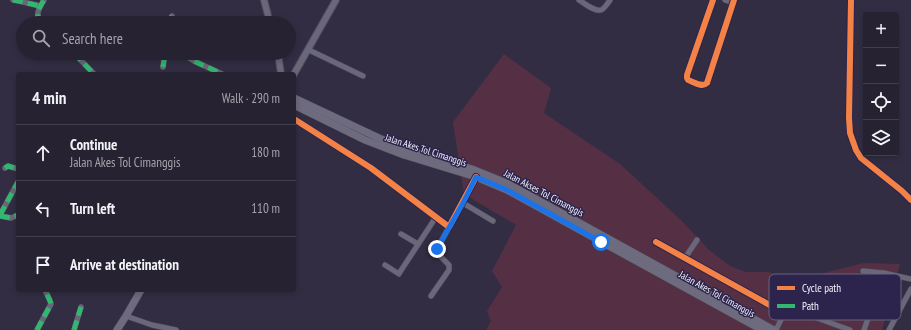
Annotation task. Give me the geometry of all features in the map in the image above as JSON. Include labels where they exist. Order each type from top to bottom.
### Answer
[{"type":"main road","name":"Jalan Akses Tol Cimanggis","points":[[296,99],[381,139],[406,149],[472,169],[509,184],[775,330]]},
{"type":"main road","name":"Jalan Akes Tol Cimanggis","points":[[296,106],[365,140],[404,155],[476,177],[507,190],[762,330]]},
{"type":"main road","points":[[117,330],[140,292]]},
{"type":"street","points":[[13,0],[40,6]]},
{"type":"street","points":[[37,16],[40,6],[44,0]]},
{"type":"street","points":[[264,0],[268,16]]},
{"type":"street","points":[[295,72],[336,0]]},
{"type":"street","points":[[579,0],[599,11],[602,10],[610,0]]},
{"type":"street","points":[[713,0],[687,75],[688,80],[702,85],[707,83],[733,2],[725,0]]},
{"type":"street","points":[[851,0],[850,133],[856,150],[861,158],[911,200]]},
{"type":"street","points":[[309,50],[363,76]]},
{"type":"street","points":[[82,60],[92,72]]},
{"type":"street","points":[[163,67],[164,60]]},
{"type":"street","points":[[194,60],[217,72]]},
{"type":"street","points":[[279,60],[281,72]]},
{"type":"street","points":[[208,68],[209,72]]},
{"type":"street","points":[[296,120],[371,168],[449,227]]},
{"type":"street","points":[[5,168],[8,166],[16,168]]},
{"type":"street","points":[[431,296],[449,270],[449,265],[438,254],[437,249],[476,177]]},
{"type":"street","points":[[16,186],[0,216],[11,218],[16,216]]},
{"type":"street","points":[[463,203],[494,221]]},
{"type":"street","points":[[385,265],[399,274],[436,217]]},
{"type":"street","points":[[401,234],[418,244]]},
{"type":"street","points":[[685,258],[696,240]]},
{"type":"street","points":[[656,242],[769,302]]},
{"type":"street","points":[[863,271],[888,274]]},
{"type":"street","points":[[901,277],[911,279]]},
{"type":"street","points":[[901,308],[911,289]]},
{"type":"street","points":[[37,330],[51,304],[46,292]]},
{"type":"street","points":[[74,330],[81,307]]},
{"type":"street","points":[[126,316],[152,326],[176,330]]},
{"type":"street","points":[[775,330],[780,320]]},
{"type":"street","points":[[818,320],[850,330]]},
{"type":"street","points":[[864,330],[868,320]]},
{"type":"street","points":[[889,330],[894,320]]},
{"type":"shaded area","points":[[504,54],[551,88],[544,113],[620,164],[682,221],[709,250],[730,266],[746,272],[768,272],[774,274],[769,274],[769,320],[885,320],[882,330],[486,330],[491,321],[487,311],[502,287],[492,271],[516,225],[464,194],[453,122]]},
{"type":"shaded area","points":[[864,263],[900,264],[897,274],[820,274]]},
{"type":"marked path","points":[[13,0],[40,6]]},
{"type":"marked path","points":[[38,16],[39,9],[44,0]]},
{"type":"marked path","points":[[81,60],[92,72]]},
{"type":"marked path","points":[[163,67],[164,60]]},
{"type":"marked path","points":[[192,60],[218,72]]},
{"type":"marked path","points":[[5,168],[8,166],[16,168]]},
{"type":"marked path","points":[[0,215],[16,186]]},
{"type":"marked path","points":[[0,216],[11,218],[16,216]]},
{"type":"marked path","points":[[37,330],[51,304],[46,292]]},
{"type":"marked path","points":[[74,330],[81,307]]},
{"type":"cycle path","points":[[713,0],[687,75],[688,80],[700,85],[707,83],[734,0]]},
{"type":"cycle path","points":[[851,0],[850,133],[856,150],[861,158],[911,200]]},
{"type":"cycle path","points":[[296,120],[371,168],[449,227],[476,177]]},
{"type":"cycle path","points":[[656,242],[769,305]]},
{"type":"route","points":[[437,249],[476,177],[507,190],[601,242]]}]
